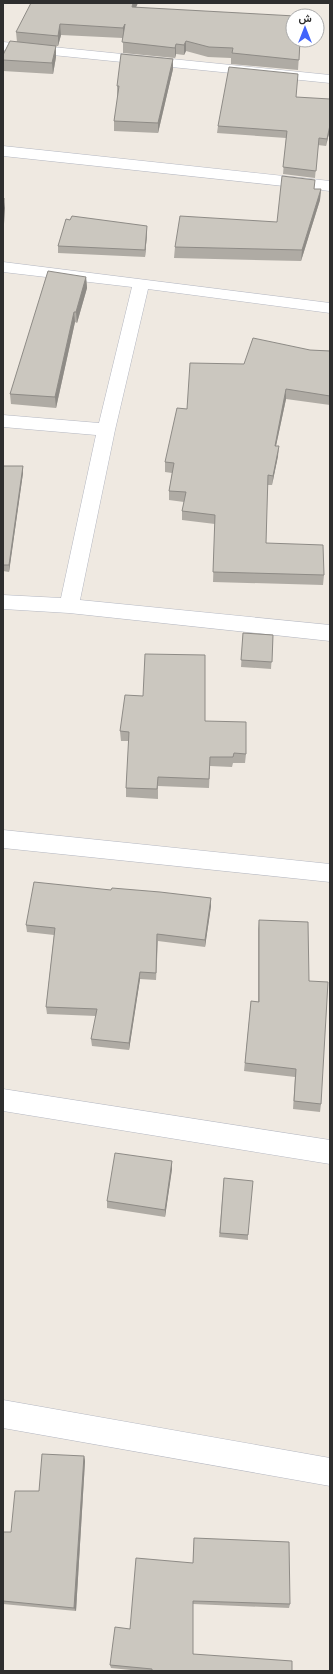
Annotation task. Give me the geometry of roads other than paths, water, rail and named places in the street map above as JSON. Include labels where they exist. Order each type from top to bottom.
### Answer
[{"type":"street","points":[[3,46],[330,79]]},
{"type":"street","points":[[3,151],[330,186]]},
{"type":"street","points":[[3,267],[142,283],[330,308]]},
{"type":"street","points":[[69,606],[106,430],[142,283]]},
{"type":"street","points":[[3,421],[106,430]]},
{"type":"street","points":[[3,602],[69,606],[330,633]]},
{"type":"street","points":[[3,839],[330,873]]},
{"type":"street","points":[[3,1100],[330,1152]]},
{"type":"street","points":[[3,1414],[330,1472]]}]
